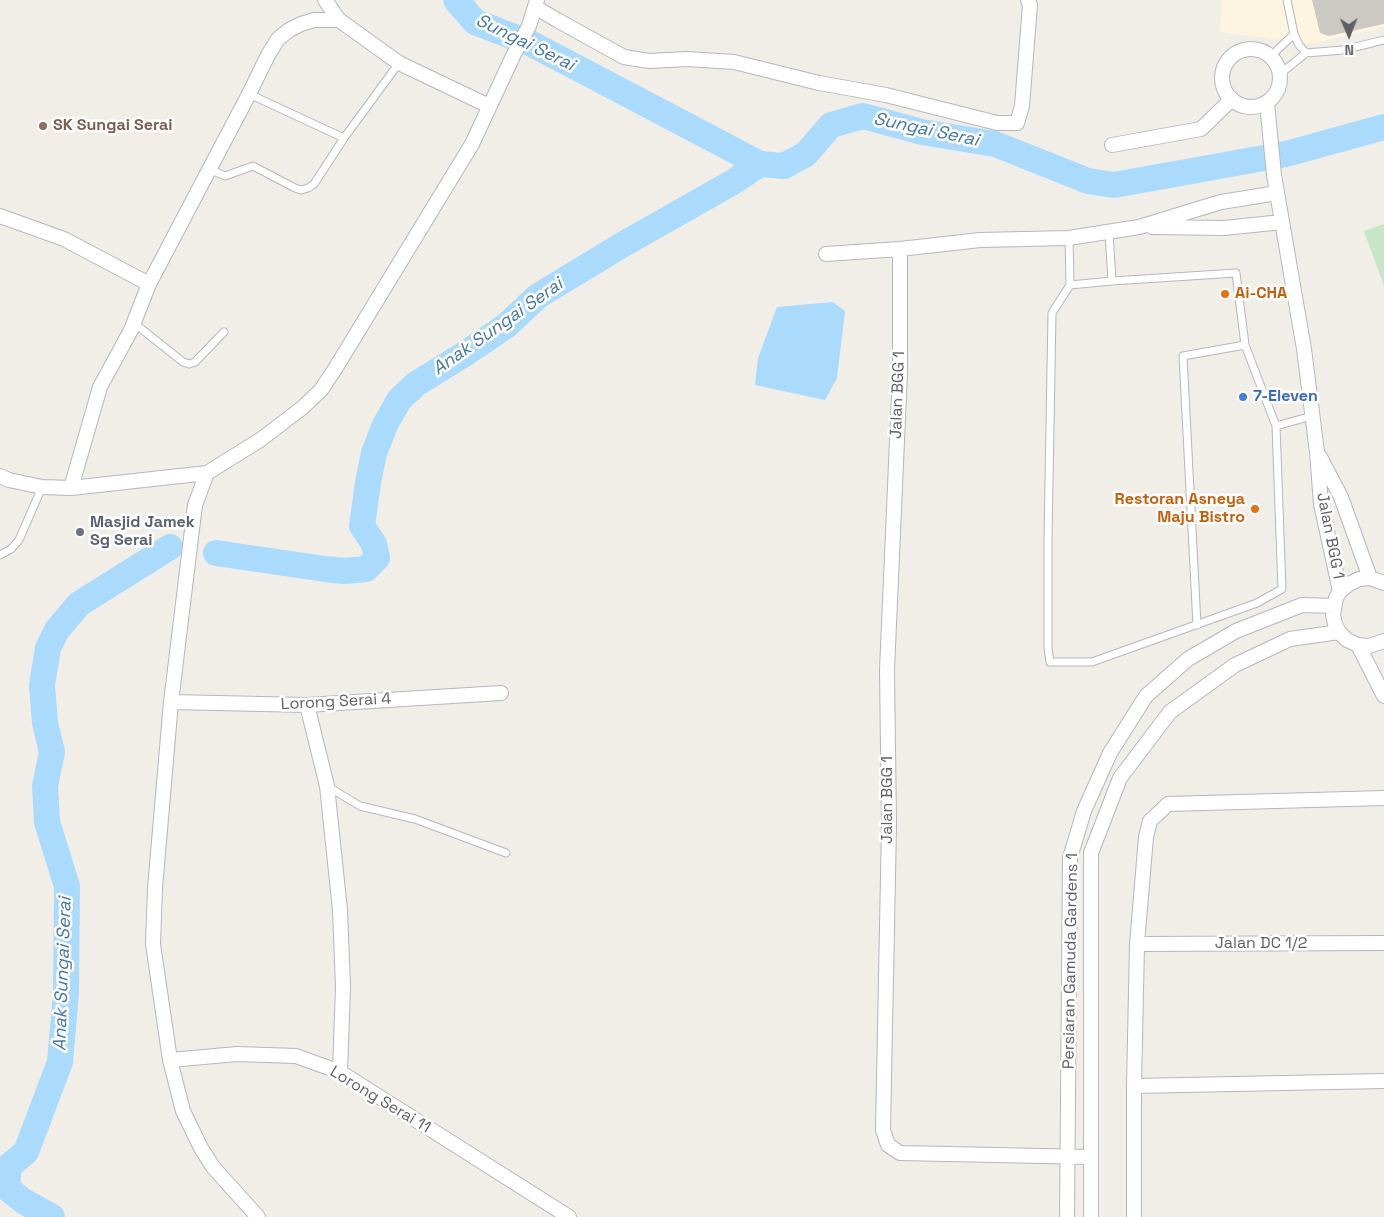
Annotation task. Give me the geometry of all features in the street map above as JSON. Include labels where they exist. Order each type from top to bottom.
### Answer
[{"type":"street","points":[[325,0],[339,20],[399,63],[489,106]]},
{"type":"street","points":[[0,476],[42,488],[71,488],[207,473],[260,440],[302,408],[321,390],[335,369],[472,144],[529,26],[536,3],[557,20],[624,57],[649,61],[734,62],[997,123],[1017,123],[1022,106],[1030,5],[1028,0]]},
{"type":"street","points":[[71,488],[100,387],[134,323],[149,284],[268,55],[278,39],[289,30],[314,20],[339,20]]},
{"type":"street","points":[[1247,50],[1260,50],[1270,56],[1277,65],[1280,82],[1277,91],[1267,103],[1255,107],[1245,106],[1232,99],[1224,87],[1222,77],[1224,67],[1230,59],[1237,53],[1247,50]]},
{"type":"street","points":[[1112,146],[1202,129],[1232,99]]},
{"type":"street","name":"Jalan BGG 1","points":[[1267,103],[1274,175],[1304,348],[1318,452],[1320,504],[1340,591]]},
{"type":"street","points":[[826,254],[900,249],[980,240],[1069,238],[1109,233],[1139,227],[1221,202],[1277,193]]},
{"type":"street","points":[[0,216],[64,239],[149,284]]},
{"type":"street","points":[[1139,227],[1224,228],[1282,222]]},
{"type":"street","name":"Jalan BGG 1","points":[[900,249],[900,372],[887,670],[889,825],[883,1130],[888,1145],[900,1153],[1090,1157]]},
{"type":"street","name":"Jalan BGG 1","points":[[1318,452],[1341,497],[1370,578]]},
{"type":"street","points":[[207,473],[194,504],[171,702],[155,888],[153,944],[170,1060],[183,1111],[201,1148],[213,1167],[258,1217]]},
{"type":"street","points":[[1384,583],[1370,578],[1359,579],[1340,591],[1334,606],[1335,624],[1348,640],[1358,645],[1369,646],[1384,641]]},
{"type":"street","name":"Persiaran Gamuda Gardens 1","points":[[1066,1217],[1070,858],[1084,811],[1110,753],[1146,696],[1188,659],[1236,631],[1302,605],[1334,606]]},
{"type":"street","name":"Persiaran Gamuda Gardens 1","points":[[1091,1217],[1091,854],[1120,778],[1170,712],[1235,665],[1290,639],[1340,632]]},
{"type":"street","points":[[1358,645],[1384,696]]},
{"type":"street","name":"Lorong Serai 4","points":[[171,702],[308,705],[501,693]]},
{"type":"street","points":[[308,705],[328,786],[340,910],[343,987],[340,1072]]},
{"type":"street","points":[[1134,1217],[1134,1086],[1138,944],[1146,837],[1150,821],[1168,804],[1384,798]]},
{"type":"street","name":"Jalan DC 1/2","points":[[1138,944],[1384,943]]},
{"type":"street","name":"Lorong Serai 11","points":[[170,1060],[236,1054],[296,1056],[340,1072],[569,1217]]},
{"type":"street","points":[[1134,1086],[1384,1081]]},
{"type":"lane","points":[[1287,0],[1294,34],[1299,45],[1306,53]]},
{"type":"lane","points":[[1270,56],[1294,34]]},
{"type":"lane","points":[[1280,74],[1306,53],[1343,50],[1384,40]]},
{"type":"lane","points":[[209,169],[225,176],[253,166],[301,190],[314,184],[344,138],[399,63]]},
{"type":"lane","points":[[249,94],[344,138]]},
{"type":"lane","points":[[1109,233],[1112,281]]},
{"type":"lane","points":[[1069,238],[1070,285],[1052,313],[1048,648],[1050,662],[1092,662],[1142,646],[1257,603],[1282,589],[1276,426],[1245,345],[1236,273],[1070,285]]},
{"type":"lane","points":[[134,323],[184,362],[190,364],[195,362],[224,332]]},
{"type":"lane","points":[[1197,625],[1182,356],[1245,345]]},
{"type":"lane","points":[[1276,426],[1312,416]]},
{"type":"lane","points":[[0,555],[11,550],[19,540],[42,488]]},
{"type":"lane","points":[[328,786],[360,806],[415,819],[506,853]]},
{"type":"shaded area","points":[[1222,0],[1384,0],[1384,27],[1310,44],[1220,32]]},
{"type":"green space","points":[[1384,224],[1384,286],[1364,231]]},
{"type":"water","points":[[833,302],[845,311],[837,378],[825,400],[755,385],[758,358],[777,307]]},
{"type":"building","points":[[1312,0],[1384,0],[1384,24],[1329,36],[1320,33]]},
{"type":"waterway","name":"Sungai Serai","points":[[456,0],[475,22],[530,43],[760,164],[784,166],[806,154],[831,125],[863,116],[922,132],[995,144],[1088,181],[1114,185],[1286,154],[1384,127]]},
{"type":"waterway","name":"Anak Sungai Serai","points":[[216,553],[325,569],[345,571],[366,569],[377,558],[374,544],[362,526],[368,483],[374,453],[385,425],[399,400],[416,384],[506,326],[538,296],[622,245],[733,182],[760,164]]},
{"type":"waterway","name":"Anak Sungai Serai","points":[[52,1217],[23,1201],[7,1188],[9,1166],[26,1152],[60,1062],[66,993],[67,886],[47,822],[45,786],[52,752],[45,723],[42,685],[48,648],[57,630],[79,604],[170,547]]},
{"type":"place","name":"SK Sungai Serai","points":[[43,126]]},
{"type":"place","name":"Ai-CHA","points":[[1225,294]]},
{"type":"place","name":"7-Eleven","points":[[1243,397]]},
{"type":"place","name":"Restoran Asneya Maju Bistro","points":[[1255,509]]},
{"type":"place","name":"Masjid Jamek Sg Serai","points":[[80,532]]}]
